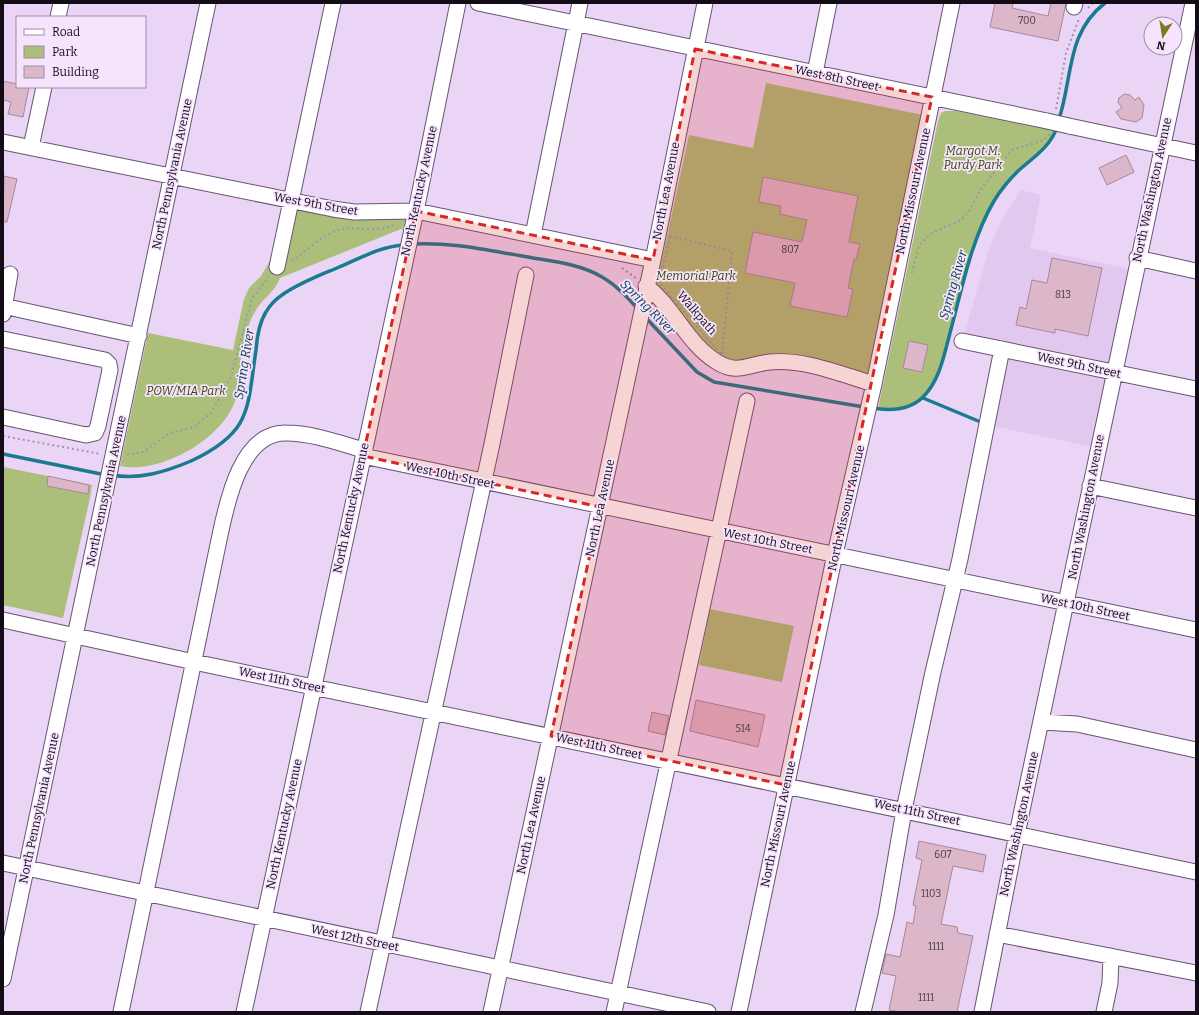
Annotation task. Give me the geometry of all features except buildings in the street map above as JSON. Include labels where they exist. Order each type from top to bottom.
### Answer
[{"type":"street","points":[[58,16],[61,3]]},
{"type":"street","name":"North Pennsylvania Avenue","points":[[3,979],[208,3]]},
{"type":"street","points":[[277,267],[333,3]]},
{"type":"street","name":"North Kentucky Avenue","points":[[244,1012],[404,261],[416,211],[458,3]]},
{"type":"street","name":"West 8th Street","points":[[478,3],[1196,153]]},
{"type":"street","points":[[534,235],[580,3]]},
{"type":"street","name":"North Lea Avenue","points":[[491,1012],[600,507],[645,290],[653,260],[705,3]]},
{"type":"street","points":[[814,73],[829,3]]},
{"type":"street","name":"North Missouri Avenue","points":[[739,1012],[835,554],[874,384],[952,3]]},
{"type":"street","name":"North Washington Avenue","points":[[982,1012],[1016,834],[1066,603],[1137,258],[1193,3]]},
{"type":"street","points":[[31,147],[44,88]]},
{"type":"street","name":"West 9th Street","points":[[3,142],[354,212],[416,211],[653,260]]},
{"type":"street","points":[[1137,258],[1196,271]]},
{"type":"street","points":[[10,274],[4,309],[139,336]]},
{"type":"street","points":[[368,1012],[526,275]]},
{"type":"street","points":[[645,290],[664,303],[698,346],[711,358],[726,367],[740,369],[767,362],[790,362],[874,384]]},
{"type":"street","points":[[3,339],[105,360],[109,364],[110,370],[98,426],[95,433],[86,435],[3,417]]},
{"type":"street","name":"West 9th Street","points":[[962,341],[1196,389]]},
{"type":"street","points":[[863,1012],[886,916],[904,810],[1002,349]]},
{"type":"street","points":[[614,1012],[670,761],[747,401]]},
{"type":"street","name":"West 10th Street","points":[[121,1012],[229,495],[238,472],[254,448],[266,438],[285,432],[316,437],[363,453],[482,482],[1196,630]]},
{"type":"street","points":[[1090,486],[1196,508]]},
{"type":"street","name":"West 11th Street","points":[[3,620],[194,662],[1196,872]]},
{"type":"street","points":[[1041,722],[1077,724],[1196,750]]},
{"type":"street","name":"West 12th Street","points":[[3,863],[708,1012]]},
{"type":"street","points":[[997,934],[1196,973]]},
{"type":"street","points":[[1104,1012],[1110,983],[1111,956]]},
{"type":"path","points":[[910,280],[919,245],[924,238],[955,223],[969,211],[981,189],[1012,150],[1044,140],[1051,122],[1066,54],[1079,9],[1093,3]]},
{"type":"path","points":[[3,436],[77,451],[113,461],[142,452],[166,435],[194,427],[212,413],[231,377],[252,298],[277,267],[298,257],[328,234],[337,230],[376,230]]},
{"type":"path","name":"Walkpath","points":[[670,236],[732,252],[722,355],[659,283],[670,236]]},
{"type":"highlighted area","points":[[695,49],[932,97],[786,785],[551,736],[600,507],[363,456],[416,211],[653,260]]},
{"type":"shaded area","points":[[1021,190],[1041,195],[1030,248],[1135,270],[1098,448],[992,426],[1008,350],[962,341],[990,246],[1003,217]]},
{"type":"green space","name":"Memorial Park","points":[[766,83],[928,116],[874,384],[826,370],[726,367],[657,295],[657,283],[689,135],[753,148]]},
{"type":"green space","name":"Margot M. Purdy Park","points":[[945,111],[956,111],[1056,131],[1042,150],[1008,182],[994,201],[986,216],[969,264],[941,365],[929,390],[919,401],[908,406],[890,410],[878,409],[938,121],[941,113]]},
{"type":"green space","name":"POW/MIA Park","points":[[285,199],[416,211],[411,232],[401,229],[280,278],[278,283],[256,310],[251,319],[244,341],[236,398],[229,413],[219,427],[189,450],[171,459],[153,465],[136,467],[120,466],[148,333],[233,350],[244,299],[249,288],[261,276],[271,259]]},
{"type":"green space","points":[[3,467],[92,485],[63,618],[3,605]]},
{"type":"green space","points":[[710,609],[794,626],[782,682],[699,665]]},
{"type":"waterway","name":"Spring River","points":[[1059,119],[1077,42],[1083,28],[1092,15],[1105,3]]},
{"type":"waterway","name":"Spring River","points":[[872,408],[893,409],[912,405],[923,397],[934,383],[946,350],[973,248],[986,216],[999,193],[1017,172],[1045,147],[1050,141],[1057,127]]},
{"type":"waterway","name":"Spring River","points":[[413,244],[441,244],[468,247],[553,261],[573,266],[593,272],[607,280],[638,309]]},
{"type":"waterway","name":"Spring River","points":[[112,475],[142,476],[162,472],[191,461],[226,440],[236,429],[248,404],[259,330],[264,316],[273,302],[302,283],[378,250],[405,245]]},
{"type":"waterway","name":"Spring River","points":[[645,317],[697,372],[714,382],[864,407]]},
{"type":"waterway","points":[[923,398],[983,423]]},
{"type":"waterway","name":"Spring River","points":[[3,454],[106,475]]}]
